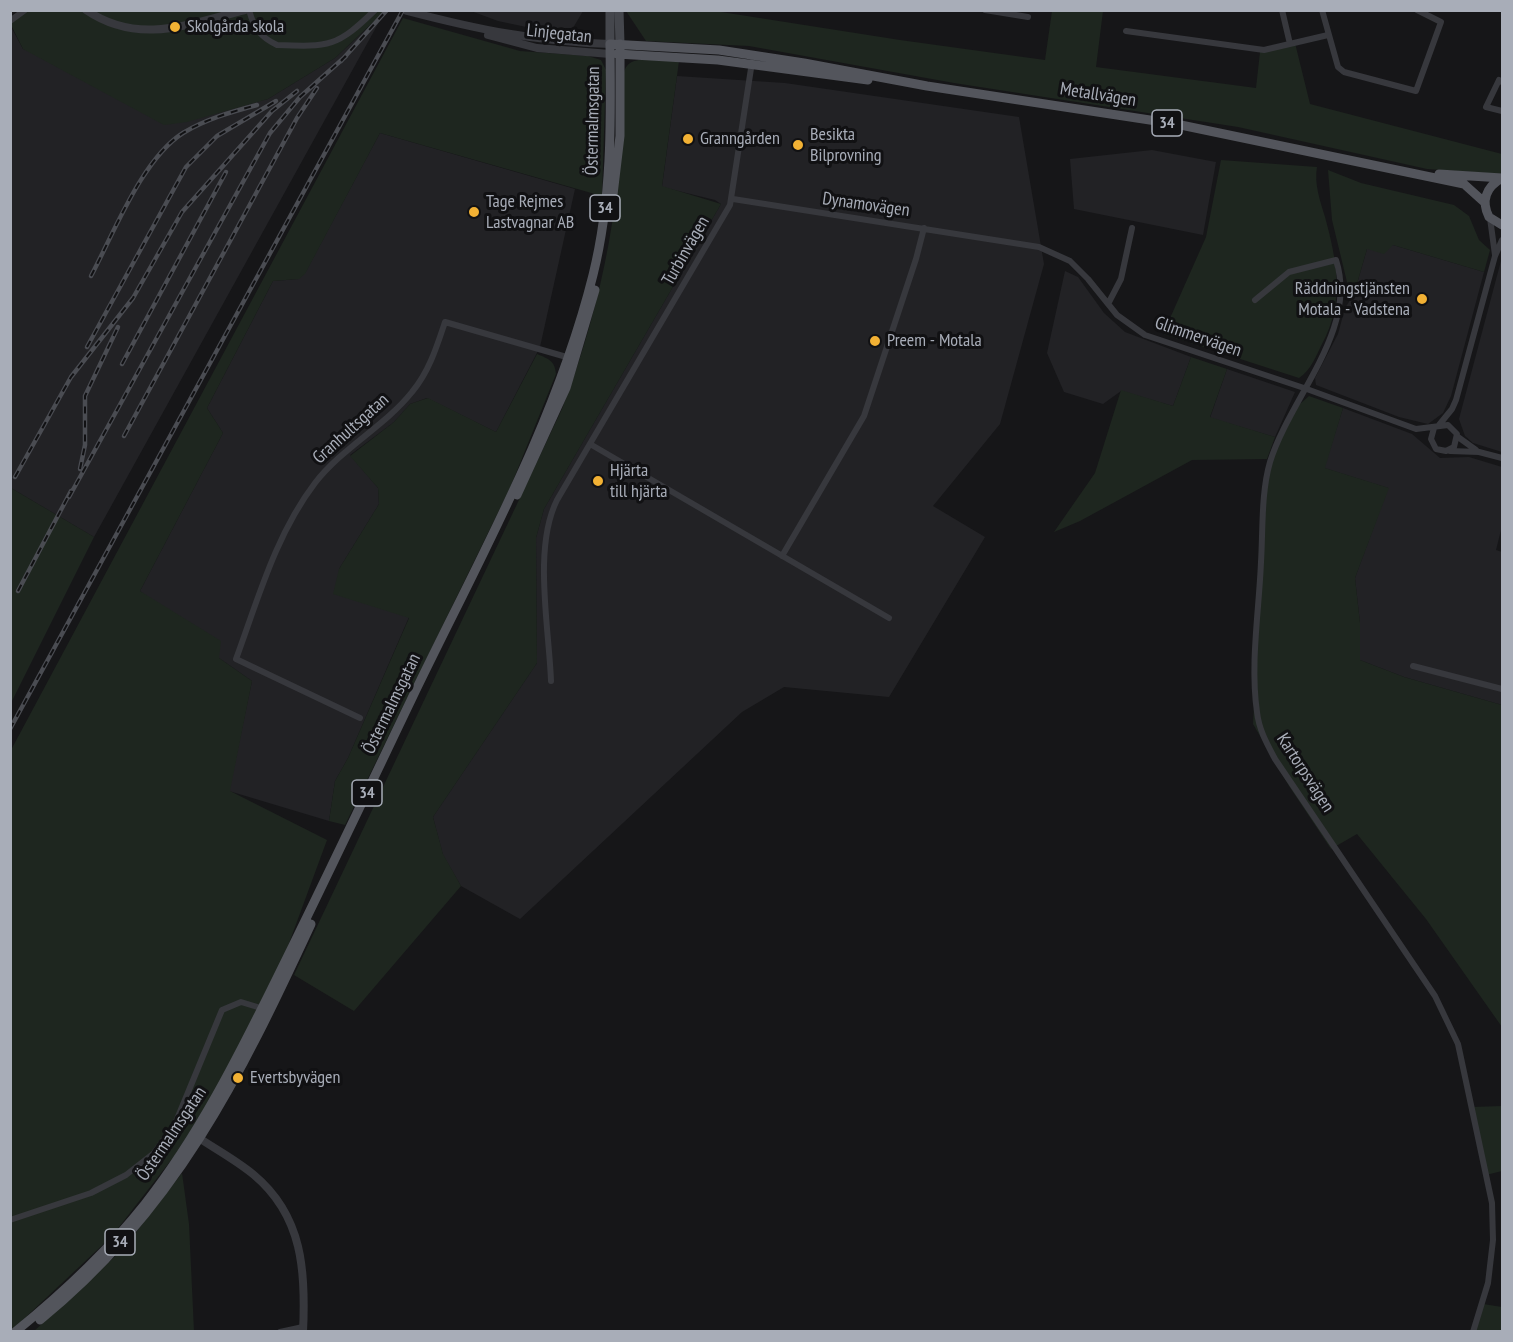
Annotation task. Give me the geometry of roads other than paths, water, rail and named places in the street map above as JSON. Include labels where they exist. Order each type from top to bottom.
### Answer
[{"type":"main road","name":"Östermalmsgatan","points":[[610,10],[615,49]]},
{"type":"main road","name":"Östermalmsgatan","points":[[26,1332],[81,1284],[112,1251],[165,1190],[197,1137],[229,1075],[267,1010],[531,452],[572,358],[594,271],[606,204],[619,10]]},
{"type":"main road","name":"Metallvägen","points":[[615,49],[753,60],[1176,124],[1464,184],[1475,191],[1485,202]]},
{"type":"main road","name":"Metallvägen","points":[[1404,171],[1502,178]]},
{"type":"main road","name":"34","points":[[1485,202],[1488,191],[1502,178]]},
{"type":"main road","points":[[1485,202],[1490,217],[1503,225]]},
{"type":"main road","name":"Östermalmsgatan","points":[[15,1332],[76,1279],[115,1239],[197,1137]]},
{"type":"street","points":[[10,21],[25,10]]},
{"type":"street","points":[[86,10],[110,23],[149,32],[247,10],[254,26],[270,42],[277,45],[316,46],[331,45],[343,39],[375,10]]},
{"type":"street","points":[[985,10],[1028,16]]},
{"type":"street","points":[[1282,10],[1290,44]]},
{"type":"street","points":[[1322,10],[1338,67],[1344,72],[1416,91],[1441,22],[1417,10]]},
{"type":"street","name":"Linjegatan","points":[[407,11],[472,29],[615,49]]},
{"type":"street","points":[[1126,31],[1264,50],[1328,35]]},
{"type":"street","name":"Turbinvägen","points":[[551,681],[544,555],[545,531],[552,509],[733,199],[753,60]]},
{"type":"street","points":[[1503,82],[1499,80],[1486,107],[1503,111]]},
{"type":"street","name":"Dynamovägen","points":[[733,199],[924,228],[864,416],[782,556]]},
{"type":"street","points":[[1490,217],[1495,256]]},
{"type":"street","name":"Glimmervägen","points":[[924,228],[1028,244],[1050,250],[1080,269],[1124,321],[1145,335],[1304,388],[1416,429],[1431,439],[1436,449],[1449,451]]},
{"type":"street","points":[[1108,304],[1121,279],[1132,228]]},
{"type":"street","points":[[1479,452],[1458,437],[1454,428],[1452,409],[1495,256],[1503,240]]},
{"type":"street","name":"Kartorpsvägen","points":[[1255,300],[1289,272],[1336,260],[1341,290],[1338,316],[1330,338],[1276,446],[1267,478],[1256,658],[1258,721],[1275,759],[1435,996],[1455,1035],[1485,1164],[1493,1224],[1488,1283],[1473,1332]]},
{"type":"street","name":"Granhultsgatan","points":[[360,718],[236,659],[268,573],[299,508],[336,459],[398,408],[413,392],[430,363],[445,322],[572,358]]},
{"type":"street","points":[[1431,439],[1436,427],[1452,409]]},
{"type":"street","name":"Glimmervägen","points":[[1416,429],[1448,425],[1454,428]]},
{"type":"street","points":[[1449,451],[1456,444],[1458,437]]},
{"type":"street","points":[[590,444],[888,618]]},
{"type":"street","points":[[1449,451],[1479,452],[1503,458]]},
{"type":"street","points":[[1413,666],[1503,689]]},
{"type":"street","points":[[10,1220],[91,1193],[126,1175],[148,1158],[161,1145],[175,1124],[219,1014],[237,1002],[267,1010]]},
{"type":"street","points":[[197,1137],[253,1174],[268,1188],[287,1214],[297,1236],[303,1263],[303,1329],[280,1332]]},
{"type":"railway","points":[[341,61],[387,10]]},
{"type":"railway","points":[[10,729],[403,10]]},
{"type":"railway","points":[[69,497],[270,133],[300,97],[346,56]]},
{"type":"railway","points":[[124,436],[297,118],[317,88]]},
{"type":"railway","points":[[15,477],[71,377],[133,298],[182,212],[272,111],[297,91]]},
{"type":"railway","points":[[87,347],[186,167],[217,136],[276,101]]},
{"type":"railway","points":[[91,276],[130,198],[142,178],[168,145],[183,133],[201,124],[257,105]]},
{"type":"railway","points":[[122,364],[226,172]]},
{"type":"railway","points":[[80,469],[85,445],[85,396],[118,327]]},
{"type":"railway","points":[[18,591],[71,491]]},
{"type":"place","name":"Skolgårda skola","points":[[175,27]]},
{"type":"place","name":"Granngården","points":[[688,139]]},
{"type":"place","name":"Besikta Bilprovning","points":[[798,145]]},
{"type":"place","name":"Tage Rejmes Lastvagnar AB","points":[[474,212]]},
{"type":"place","name":"Räddningstjänsten Motala - Vadstena","points":[[1422,299]]},
{"type":"place","name":"Preem - Motala","points":[[875,341]]},
{"type":"place","name":"Hjärta till hjärta","points":[[598,481]]},
{"type":"place","name":"Evertsbyvägen","points":[[238,1078]]}]
